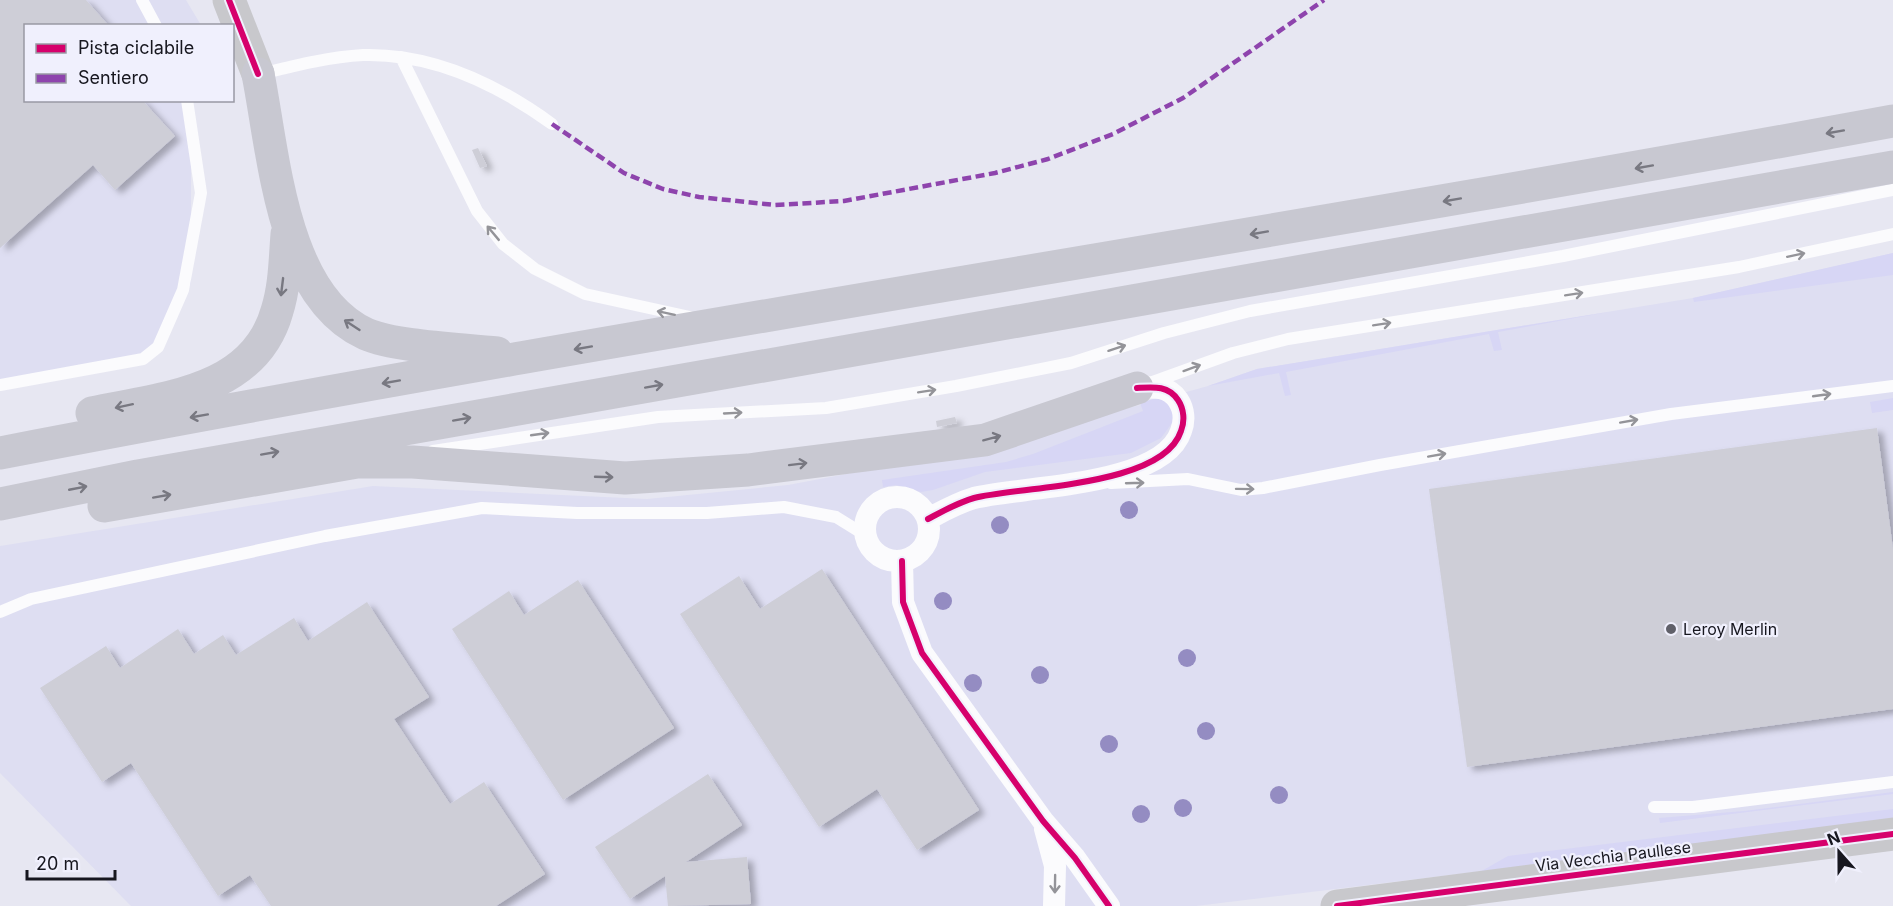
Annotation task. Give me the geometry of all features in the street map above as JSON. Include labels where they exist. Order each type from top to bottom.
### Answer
[{"type":"highway","points":[[258,74],[288,229],[314,290],[338,316],[368,335],[387,340],[532,357]]},
{"type":"highway","points":[[0,453],[532,357],[1599,175],[1893,121]]},
{"type":"highway","points":[[0,504],[196,466],[1893,167]]},
{"type":"highway","points":[[0,432],[180,394],[216,382],[235,372],[260,345],[277,314],[288,229]]},
{"type":"highway","points":[[0,517],[60,513],[357,462],[413,462],[598,477],[708,474],[984,440],[1137,388]]},
{"type":"street","points":[[229,0],[258,74]]},
{"type":"street","points":[[928,519],[951,506],[974,498],[1083,483],[1144,465],[1162,454],[1179,437],[1184,420],[1177,398],[1160,387],[1137,388]]},
{"type":"street","points":[[895,497],[916,502],[928,519],[927,541],[912,558],[902,561],[881,557],[868,543],[865,535],[868,514],[884,499],[895,497]]},
{"type":"street","points":[[902,561],[903,602],[922,653],[1043,821],[1075,858],[1109,906]]},
{"type":"street","points":[[1043,821],[1055,867],[1054,906]]},
{"type":"street","name":"Via Vecchia Paullese","points":[[1337,906],[1893,834]]},
{"type":"street","points":[[1075,858],[1087,893],[1086,906]]},
{"type":"lane","points":[[142,0],[155,24]]},
{"type":"lane","points":[[258,74],[319,61],[362,55],[401,57],[453,69],[500,90],[552,124]]},
{"type":"lane","points":[[401,57],[477,211],[510,250],[535,269],[585,294],[724,324]]},
{"type":"lane","points":[[0,385],[143,359],[158,347],[183,290],[201,193],[187,102]]},
{"type":"lane","points":[[357,462],[658,417],[826,408],[956,386],[1071,363],[1164,333],[1250,311],[1563,256],[1893,190]]},
{"type":"lane","points":[[1137,388],[1233,353],[1280,341],[1739,267],[1893,234]]},
{"type":"lane","points":[[1083,483],[1138,483],[1188,479],[1241,490],[1263,488],[1671,414],[1893,386]]},
{"type":"lane","points":[[0,612],[31,599],[54,594],[325,536],[482,508],[589,513],[707,513],[784,507],[836,517],[865,535]]},
{"type":"lane","points":[[1654,807],[1693,807],[1893,782]]},
{"type":"shaded area","points":[[0,0],[186,0],[200,24],[24,24],[24,102],[191,102],[191,283],[151,359],[0,382]]},
{"type":"shaded area","points":[[1893,253],[1893,821],[1196,906],[131,906],[0,773],[0,546],[373,486],[647,499],[788,485],[984,448],[1208,386],[1257,369],[1693,298]]},
{"type":"shaded area","points":[[1893,253],[1893,275],[1694,302],[1693,298]]},
{"type":"shaded area","points":[[1608,312],[1498,332],[1502,350],[1494,351],[1489,334],[1286,372],[1291,395],[1285,396],[1279,373],[1208,386],[1257,369]]},
{"type":"shaded area","points":[[1156,398],[1164,400],[1169,406],[1173,414],[1172,423],[1161,438],[1131,453],[985,472],[921,492],[896,485],[883,487],[882,480],[1006,462],[1033,454],[1143,411],[1140,403]]},
{"type":"shaded area","points":[[1893,398],[1893,410],[1872,413],[1870,402]]},
{"type":"shaded area","points":[[1893,792],[1893,794],[1660,823],[1659,818],[1744,811]]},
{"type":"shaded area","points":[[1893,809],[1893,821],[1478,873],[1508,856]]},
{"type":"building","points":[[0,0],[86,0],[107,24],[24,24],[24,102],[144,102],[175,136],[115,190],[93,165],[0,248]]},
{"type":"building","points":[[478,148],[487,166],[480,168],[472,150]]},
{"type":"building","points":[[955,417],[957,423],[937,427],[936,421]]},
{"type":"building","name":"Leroy Merlin","points":[[1877,428],[1893,549],[1893,709],[1467,767],[1429,489]]},
{"type":"building","points":[[822,569],[979,810],[917,850],[877,789],[819,827],[680,614],[739,576],[760,609]]},
{"type":"building","points":[[578,580],[674,728],[563,800],[452,629],[509,591],[524,615]]},
{"type":"building","points":[[367,602],[429,697],[394,719],[450,804],[484,782],[545,874],[496,906],[271,906],[250,875],[218,896],[131,763],[102,782],[40,688],[106,646],[120,668],[178,629],[194,654],[223,635],[236,655],[294,618],[308,641]]},
{"type":"building","points":[[708,774],[742,825],[686,862],[747,857],[751,904],[668,906],[665,876],[630,899],[595,847]]},
{"type":"marked path","points":[[552,124],[624,173],[663,189],[699,197],[775,205],[844,201],[995,173],[1048,159],[1113,134],[1183,98],[1324,0]]},
{"type":"cycle path","points":[[229,0],[258,74]]},
{"type":"cycle path","points":[[928,519],[974,498],[1088,481],[1120,474],[1148,463],[1169,449],[1181,431],[1182,407],[1174,395],[1165,389],[1137,388]]},
{"type":"cycle path","points":[[902,561],[903,602],[922,653],[1043,821],[1075,858],[1109,906]]},
{"type":"cycle path","points":[[1337,906],[1893,834]]},
{"type":"place","name":"Leroy Merlin","points":[[1671,629]]}]
